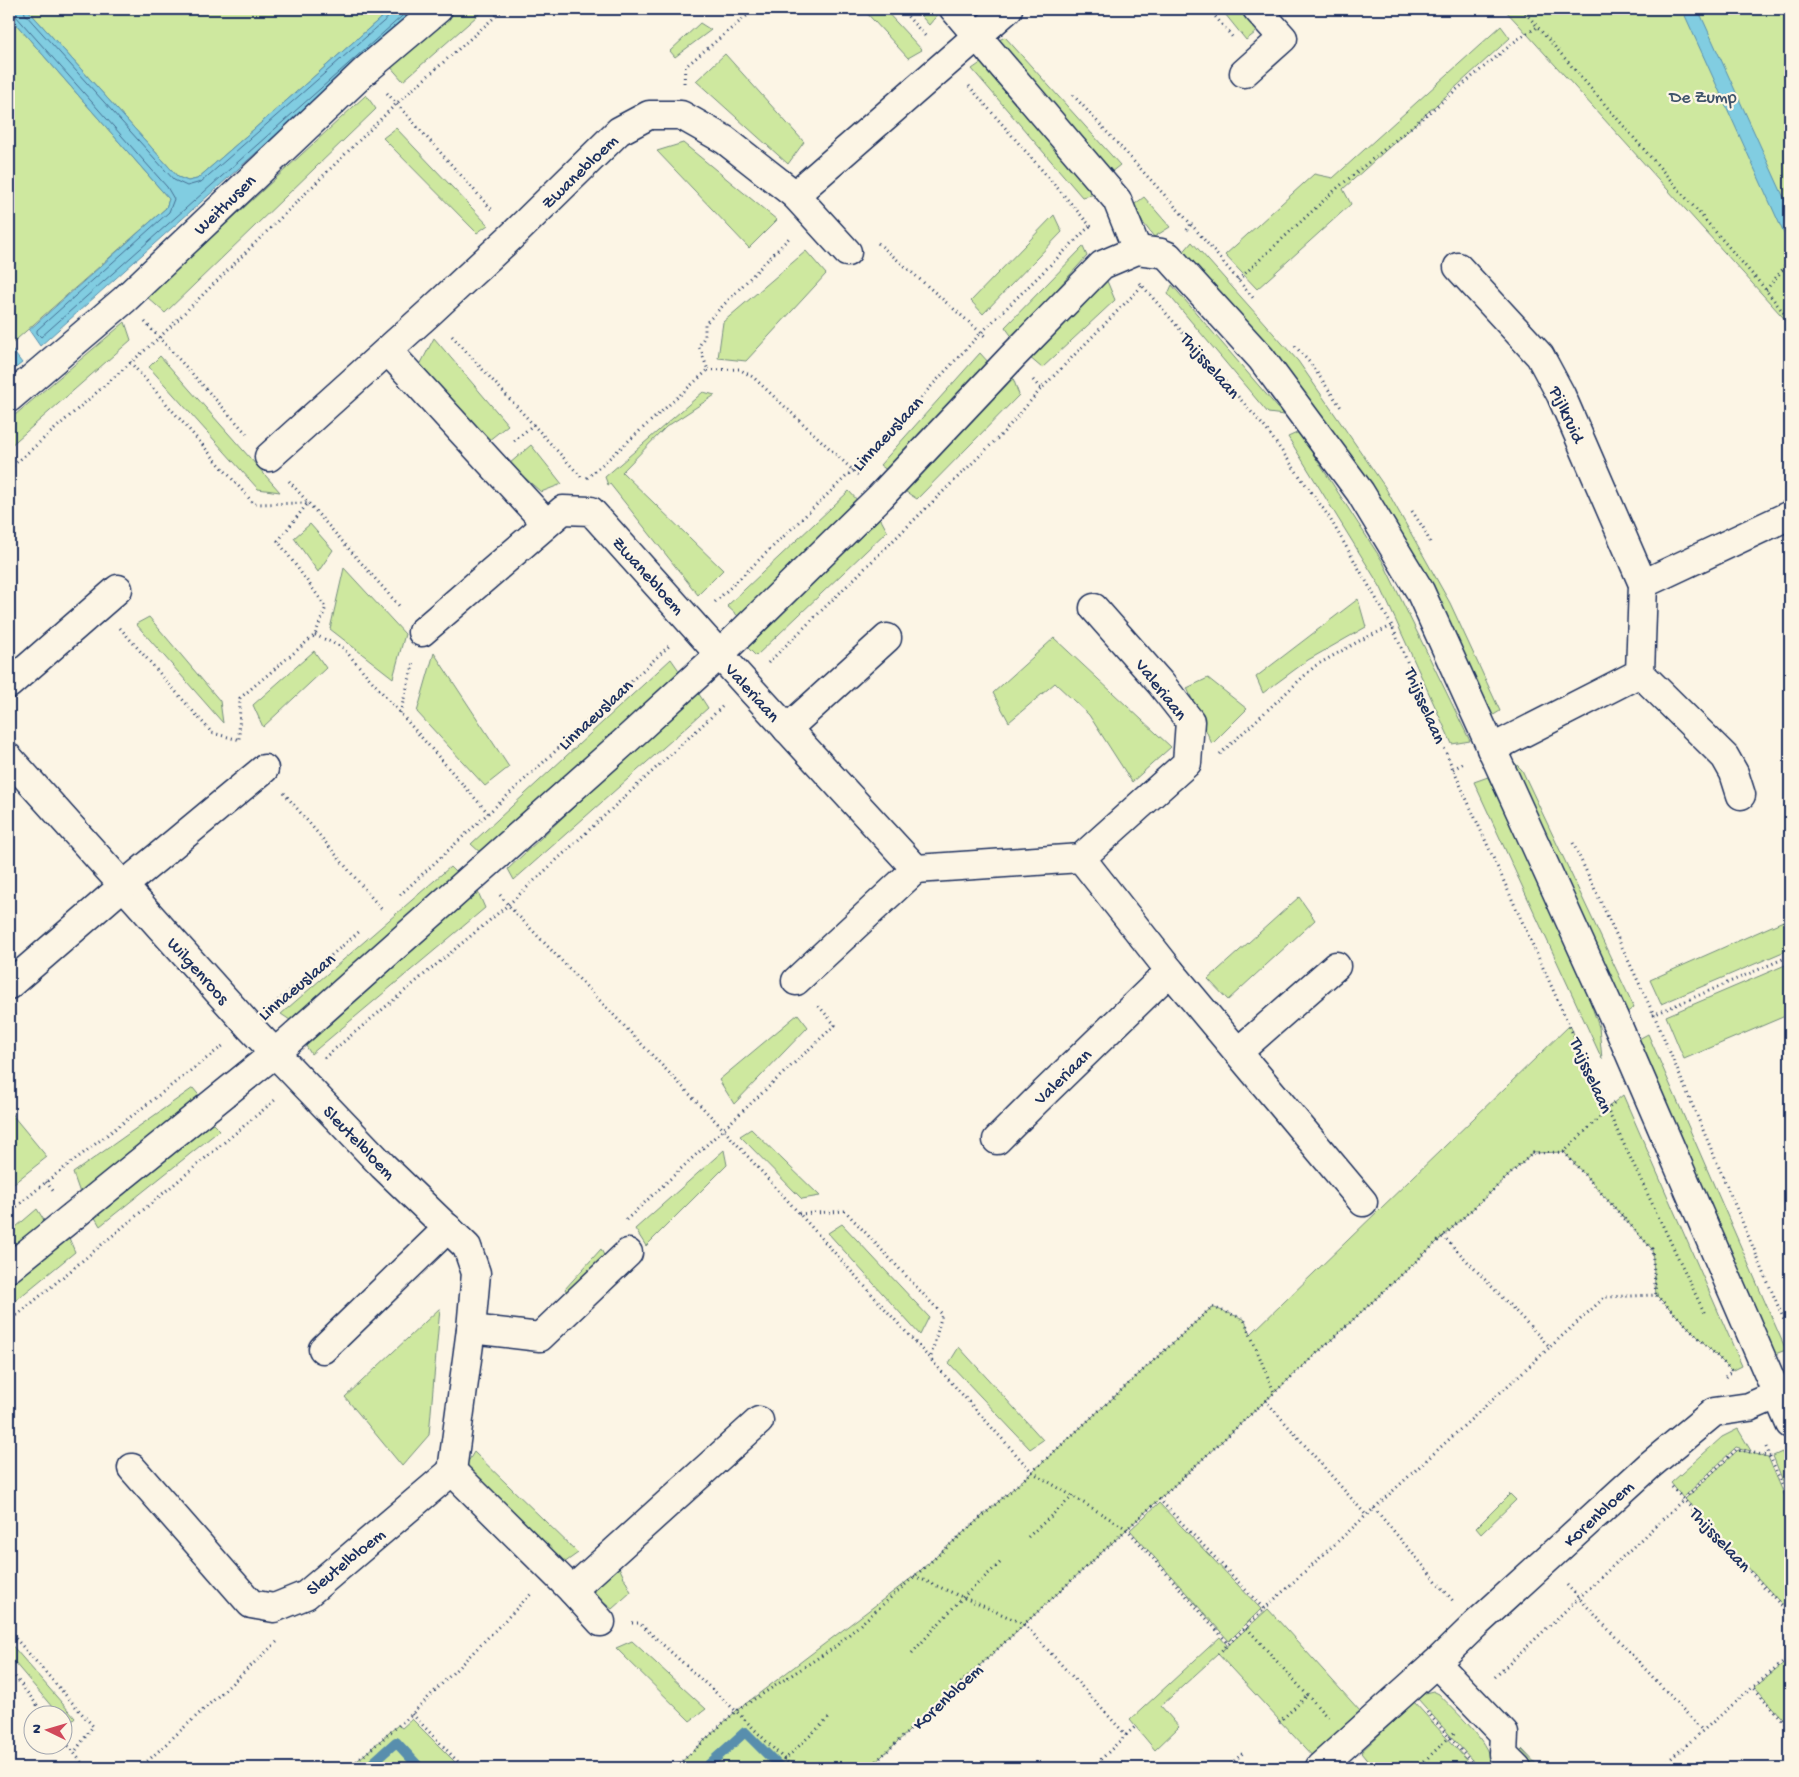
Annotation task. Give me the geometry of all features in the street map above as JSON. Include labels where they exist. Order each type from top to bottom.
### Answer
[{"type":"street","name":"Weithusen","points":[[9,398],[124,300],[366,70],[438,9]]},
{"type":"street","points":[[954,9],[1117,200],[1127,254],[1160,253],[1168,256],[1261,358],[1360,492],[1420,591],[1784,1392],[1790,1424]]},
{"type":"street","points":[[795,196],[1008,9]]},
{"type":"street","points":[[1249,68],[1283,38],[1257,9]]},
{"type":"street","name":"Zwanebloem","points":[[269,457],[388,351],[514,234],[619,131],[649,115],[681,115],[726,140],[795,196],[847,252]]},
{"type":"street","name":"Linnaeuslaan","points":[[9,1268],[275,1053],[719,655],[880,497],[1102,265],[1127,254]]},
{"type":"street","name":"Pijlkruid","points":[[1458,266],[1540,356],[1561,395],[1643,584],[1640,674]]},
{"type":"street","points":[[388,351],[546,524]]},
{"type":"street","name":"Zwanebloem","points":[[422,632],[562,510],[591,511],[719,655]]},
{"type":"street","points":[[1643,584],[1790,514]]},
{"type":"street","points":[[9,684],[118,589]]},
{"type":"street","name":"Valeriaan","points":[[1094,608],[1161,684],[1190,721],[1187,763]]},
{"type":"street","name":"Valeriaan","points":[[787,729],[887,638]]},
{"type":"street","name":"Valeriaan","points":[[719,655],[916,869]]},
{"type":"street","points":[[1491,749],[1640,674],[1725,757],[1734,773],[1741,795]]},
{"type":"street","name":"Wilgenroos","points":[[9,758],[275,1053]]},
{"type":"street","points":[[796,981],[916,869],[1081,858],[1187,763]]},
{"type":"street","points":[[9,985],[123,886],[264,769]]},
{"type":"street","points":[[1081,858],[1170,971],[1363,1202]]},
{"type":"street","points":[[1238,1052],[1336,966]]},
{"type":"street","name":"Valeriaan","points":[[997,1140],[1170,971]]},
{"type":"street","name":"Sleutelbloem","points":[[132,1468],[251,1604],[274,1608],[306,1595],[452,1471],[471,1329],[476,1273],[467,1247],[383,1166],[275,1053]]},
{"type":"street","points":[[324,1349],[448,1228]]},
{"type":"street","points":[[471,1329],[540,1336],[628,1253]]},
{"type":"street","name":"Korenbloem","points":[[1320,1766],[1436,1663],[1650,1465],[1714,1412],[1749,1407],[1784,1392]]},
{"type":"street","points":[[562,1581],[759,1421]]},
{"type":"street","points":[[452,1471],[601,1622]]},
{"type":"street","points":[[1436,1663],[1504,1734],[1503,1754],[1517,1768]]},
{"type":"path","points":[[9,469],[160,337],[396,104],[504,9]]},
{"type":"path","points":[[681,115],[685,67],[755,9]]},
{"type":"path","name":"Thijsselaan","points":[[901,9],[1090,226],[1127,254],[1266,429],[1330,517],[1392,626],[1453,768],[1607,1109],[1706,1316]]},
{"type":"path","points":[[1209,9],[1249,68]]},
{"type":"path","points":[[1522,9],[1539,26],[1766,290],[1790,321]]},
{"type":"path","points":[[1238,280],[1335,190],[1518,39],[1539,26]]},
{"type":"path","points":[[366,70],[514,234]]},
{"type":"path","name":"Linnaeuslaan","points":[[397,898],[692,624],[854,470],[981,333],[1117,200],[1146,175]]},
{"type":"path","points":[[708,370],[699,346],[705,336],[705,324],[783,243],[815,216]]},
{"type":"path","points":[[847,252],[875,240],[981,333],[1012,357],[1041,389]]},
{"type":"path","points":[[1766,290],[1790,257]]},
{"type":"path","points":[[124,300],[269,457],[422,632],[400,713]]},
{"type":"path","points":[[429,312],[534,424],[584,481],[708,370],[739,369],[753,377],[854,470],[880,497]]},
{"type":"path","points":[[130,362],[254,504],[308,503]]},
{"type":"path","points":[[239,739],[240,698],[315,635],[326,607],[278,541],[308,503]]},
{"type":"path","points":[[1187,763],[1208,765],[1315,666],[1361,640],[1392,626]]},
{"type":"path","points":[[315,635],[342,648],[488,813]]},
{"type":"path","points":[[454,845],[481,870],[508,905],[724,1130],[1032,1472],[1127,1529],[1229,1644]]},
{"type":"path","points":[[383,912],[390,905]]},
{"type":"path","name":"Linnaeuslaan","points":[[9,1212],[249,1026],[360,930]]},
{"type":"path","points":[[1620,1030],[1790,956]]},
{"type":"path","points":[[628,1253],[609,1236],[835,1024],[796,981]]},
{"type":"path","points":[[1618,1100],[1564,1152],[1652,1249],[1656,1295],[1732,1371]]},
{"type":"path","name":"Korenbloem","points":[[869,1768],[1532,1153],[1564,1152]]},
{"type":"path","points":[[798,1214],[846,1211],[942,1314],[930,1360]]},
{"type":"path","points":[[1443,1236],[1550,1347]]},
{"type":"path","points":[[1218,1654],[1264,1609],[1605,1297],[1656,1295]]},
{"type":"path","points":[[675,1768],[736,1711],[835,1647],[1032,1472],[1212,1307],[1244,1319],[1274,1392]]},
{"type":"path","points":[[1728,1362],[1790,1503]]},
{"type":"path","points":[[1265,1400],[1366,1515]]},
{"type":"path","points":[[1417,1768],[1449,1737],[1475,1704],[1578,1598],[1737,1448],[1770,1457]]},
{"type":"path","name":"Thijsselaan","points":[[1650,1465],[1684,1499],[1790,1615]]},
{"type":"path","points":[[1028,1537],[1073,1496]]},
{"type":"path","points":[[1159,1499],[1264,1609]]},
{"type":"path","points":[[1374,1508],[1460,1608]]},
{"type":"path","points":[[912,1653],[962,1598],[1001,1562]]},
{"type":"path","points":[[914,1576],[1024,1624],[1126,1735]]},
{"type":"path","points":[[349,1768],[562,1581]]},
{"type":"path","points":[[1564,1582],[1703,1731]]},
{"type":"path","points":[[601,1622],[639,1623],[736,1711],[793,1768]]},
{"type":"path","points":[[1246,1627],[1349,1741]]},
{"type":"path","points":[[9,1631],[93,1726],[74,1753]]},
{"type":"path","points":[[140,1768],[285,1635]]},
{"type":"path","points":[[1660,1768],[1790,1657]]},
{"type":"path","points":[[9,1669],[36,1704]]},
{"type":"path","points":[[1753,1687],[1790,1728]]},
{"type":"path","points":[[1407,1689],[1477,1768]]},
{"type":"path","points":[[1279,1722],[1308,1695]]},
{"type":"path","points":[[412,1714],[464,1768]]},
{"type":"path","points":[[784,1760],[830,1717]]},
{"type":"path","points":[[1092,1768],[1136,1726]]},
{"type":"path","points":[[72,1750],[86,1768]]},
{"type":"path","points":[[1227,1768],[1246,1751]]},
{"type":"green space","points":[[27,9],[391,9],[197,179],[188,181],[178,177]]},
{"type":"green space","points":[[451,9],[485,9],[403,81],[388,64]]},
{"type":"green space","points":[[863,9],[884,9],[922,50],[908,58]]},
{"type":"green space","points":[[915,9],[935,9],[939,13],[929,25]]},
{"type":"green space","points":[[1221,9],[1240,9],[1259,30],[1246,40]]},
{"type":"green space","name":"De Zump","points":[[1504,9],[1790,9],[1790,325],[1518,24]]},
{"type":"green space","points":[[9,16],[169,199],[166,208],[9,346]]},
{"type":"green space","points":[[700,23],[711,30],[675,57],[670,51]]},
{"type":"green space","points":[[1501,26],[1510,38],[1343,189],[1351,204],[1257,289],[1225,255],[1314,174],[1333,178]]},
{"type":"green space","points":[[1005,37],[1120,165],[1110,173],[997,41]]},
{"type":"green space","points":[[725,54],[804,142],[788,164],[696,81]]},
{"type":"green space","points":[[982,62],[1096,194],[1082,197],[972,69]]},
{"type":"green space","points":[[366,95],[376,109],[165,313],[147,297]]},
{"type":"green space","points":[[396,128],[488,225],[477,233],[383,138]]},
{"type":"green space","points":[[683,143],[777,220],[749,248],[657,151]]},
{"type":"green space","points":[[1144,197],[1170,227],[1154,237],[1131,207]]},
{"type":"green space","points":[[1054,215],[1062,232],[983,314],[971,301]]},
{"type":"green space","points":[[1192,242],[1298,361],[1385,487],[1450,603],[1500,711],[1487,719],[1427,588],[1181,255]]},
{"type":"green space","points":[[1083,247],[1087,256],[1013,338],[1005,327]]},
{"type":"green space","points":[[806,251],[826,274],[746,361],[718,358],[723,322]]},
{"type":"green space","points":[[1107,281],[1115,300],[1042,368],[1029,357]]},
{"type":"green space","points":[[1172,285],[1284,415],[1268,413],[1168,294]]},
{"type":"green space","points":[[125,322],[131,340],[9,447],[9,420]]},
{"type":"green space","points":[[434,338],[508,425],[488,441],[419,367]]},
{"type":"green space","points":[[980,353],[989,363],[888,471],[880,465]]},
{"type":"green space","points":[[160,356],[280,492],[258,489],[149,367]]},
{"type":"green space","points":[[1013,378],[1019,395],[917,499],[903,490]]},
{"type":"green space","points":[[703,392],[715,395],[666,427],[622,472],[723,570],[698,595],[610,484],[608,485],[605,477]]},
{"type":"green space","points":[[1299,432],[1383,562],[1470,741],[1452,744],[1381,588],[1288,437]]},
{"type":"green space","points":[[531,445],[562,484],[541,492],[509,464]]},
{"type":"green space","points":[[849,491],[858,501],[738,616],[727,606]]},
{"type":"green space","points":[[880,518],[887,531],[756,656],[747,647]]},
{"type":"green space","points":[[310,524],[333,550],[318,572],[294,538]]},
{"type":"green space","points":[[344,568],[405,634],[393,678],[330,629]]},
{"type":"green space","points":[[1358,599],[1366,627],[1308,660],[1263,693],[1256,677]]},
{"type":"green space","points":[[149,617],[220,701],[223,723],[136,624]]},
{"type":"green space","points":[[1054,638],[1171,747],[1132,782],[1089,715],[1055,683],[1009,722],[993,693]]},
{"type":"green space","points":[[314,651],[326,668],[263,727],[253,705]]},
{"type":"green space","points":[[434,653],[509,767],[485,786],[417,712]]},
{"type":"green space","points":[[671,659],[685,679],[483,855],[471,844]]},
{"type":"green space","points":[[1208,678],[1247,709],[1212,744],[1187,688]]},
{"type":"green space","points":[[697,691],[708,708],[514,880],[508,869]]},
{"type":"green space","points":[[1510,758],[1522,770],[1634,1007],[1625,1014]]},
{"type":"green space","points":[[1488,777],[1577,964],[1599,1027],[1602,1059],[1474,782]]},
{"type":"green space","points":[[450,867],[457,874],[290,1020],[281,1014]]},
{"type":"green space","points":[[478,892],[485,908],[311,1054],[306,1046]]},
{"type":"green space","points":[[1299,897],[1315,920],[1228,1000],[1208,979]]},
{"type":"green space","points":[[1790,918],[1790,949],[1661,1004],[1650,980]]},
{"type":"green space","points":[[1790,963],[1790,1014],[1684,1059],[1666,1016]]},
{"type":"green space","points":[[798,1014],[808,1027],[734,1104],[719,1080]]},
{"type":"green space","points":[[1570,1025],[1606,1109],[1623,1095],[1742,1366],[1732,1371],[1656,1295],[1652,1249],[1564,1152],[1533,1153],[869,1768],[675,1768],[736,1711],[914,1576],[1032,1472],[1212,1307],[1244,1319],[1251,1334]]},
{"type":"green space","points":[[1648,1034],[1786,1350],[1775,1354],[1637,1040]]},
{"type":"green space","points":[[193,1088],[202,1099],[80,1193],[73,1173]]},
{"type":"green space","points":[[9,1111],[47,1157],[9,1187]]},
{"type":"green space","points":[[212,1122],[220,1130],[100,1226],[93,1214]]},
{"type":"green space","points":[[751,1129],[820,1196],[802,1199],[740,1136]]},
{"type":"green space","points":[[724,1150],[727,1165],[646,1246],[635,1229]]},
{"type":"green space","points":[[37,1209],[47,1225],[9,1256],[9,1233]]},
{"type":"green space","points":[[842,1224],[929,1317],[920,1335],[828,1233]]},
{"type":"green space","points":[[69,1238],[75,1252],[9,1306],[9,1285]]},
{"type":"green space","points":[[601,1249],[606,1260],[569,1296],[565,1289]]},
{"type":"green space","points":[[440,1308],[429,1435],[402,1466],[345,1397]]},
{"type":"green space","points":[[959,1347],[1043,1440],[1030,1449],[949,1363]]},
{"type":"green space","points":[[1738,1429],[1751,1451],[1736,1447],[1683,1498],[1671,1483],[1722,1437]]},
{"type":"green space","points":[[1738,1450],[1768,1457],[1790,1508],[1790,1613],[1685,1499]]},
{"type":"green space","points":[[474,1452],[578,1553],[564,1563],[466,1465]]},
{"type":"green space","points":[[1782,1452],[1790,1472],[1790,1499],[1773,1456]]},
{"type":"green space","points":[[1510,1494],[1516,1500],[1481,1534],[1476,1528]]},
{"type":"green space","points":[[1159,1503],[1261,1609],[1229,1641],[1130,1530]]},
{"type":"green space","points":[[618,1565],[631,1592],[612,1609],[591,1593]]},
{"type":"green space","points":[[1268,1609],[1360,1711],[1339,1731],[1346,1741],[1316,1760],[1218,1654],[1161,1706],[1179,1727],[1155,1750],[1130,1720],[1220,1637],[1227,1645],[1223,1650]]},
{"type":"green space","points":[[632,1641],[706,1709],[690,1721],[616,1648]]},
{"type":"green space","points":[[9,1642],[63,1704],[50,1704],[9,1656]]},
{"type":"green space","points":[[1790,1659],[1790,1726],[1755,1687]]},
{"type":"green space","points":[[1433,1691],[1439,1694],[1462,1717],[1484,1745],[1491,1763],[1486,1768],[1479,1768],[1418,1699],[1425,1693]]},
{"type":"green space","points":[[1414,1702],[1474,1768],[1374,1768],[1361,1752]]},
{"type":"green space","points":[[412,1719],[461,1768],[349,1768],[398,1725],[402,1728]]},
{"type":"green space","points":[[1522,1749],[1540,1768],[1518,1768],[1511,1760]]},
{"type":"water","points":[[9,9],[27,9],[178,177],[188,181],[197,179],[391,9],[417,9],[40,346],[29,330],[166,208],[169,199],[9,16]]},
{"type":"water","points":[[1682,9],[1698,9],[1790,211],[1790,247]]},
{"type":"water","points":[[9,346],[22,363],[9,373]]},
{"type":"waterway","points":[[705,1768],[745,1732],[781,1768]]},
{"type":"waterway","points":[[367,1768],[396,1742],[420,1768]]}]
